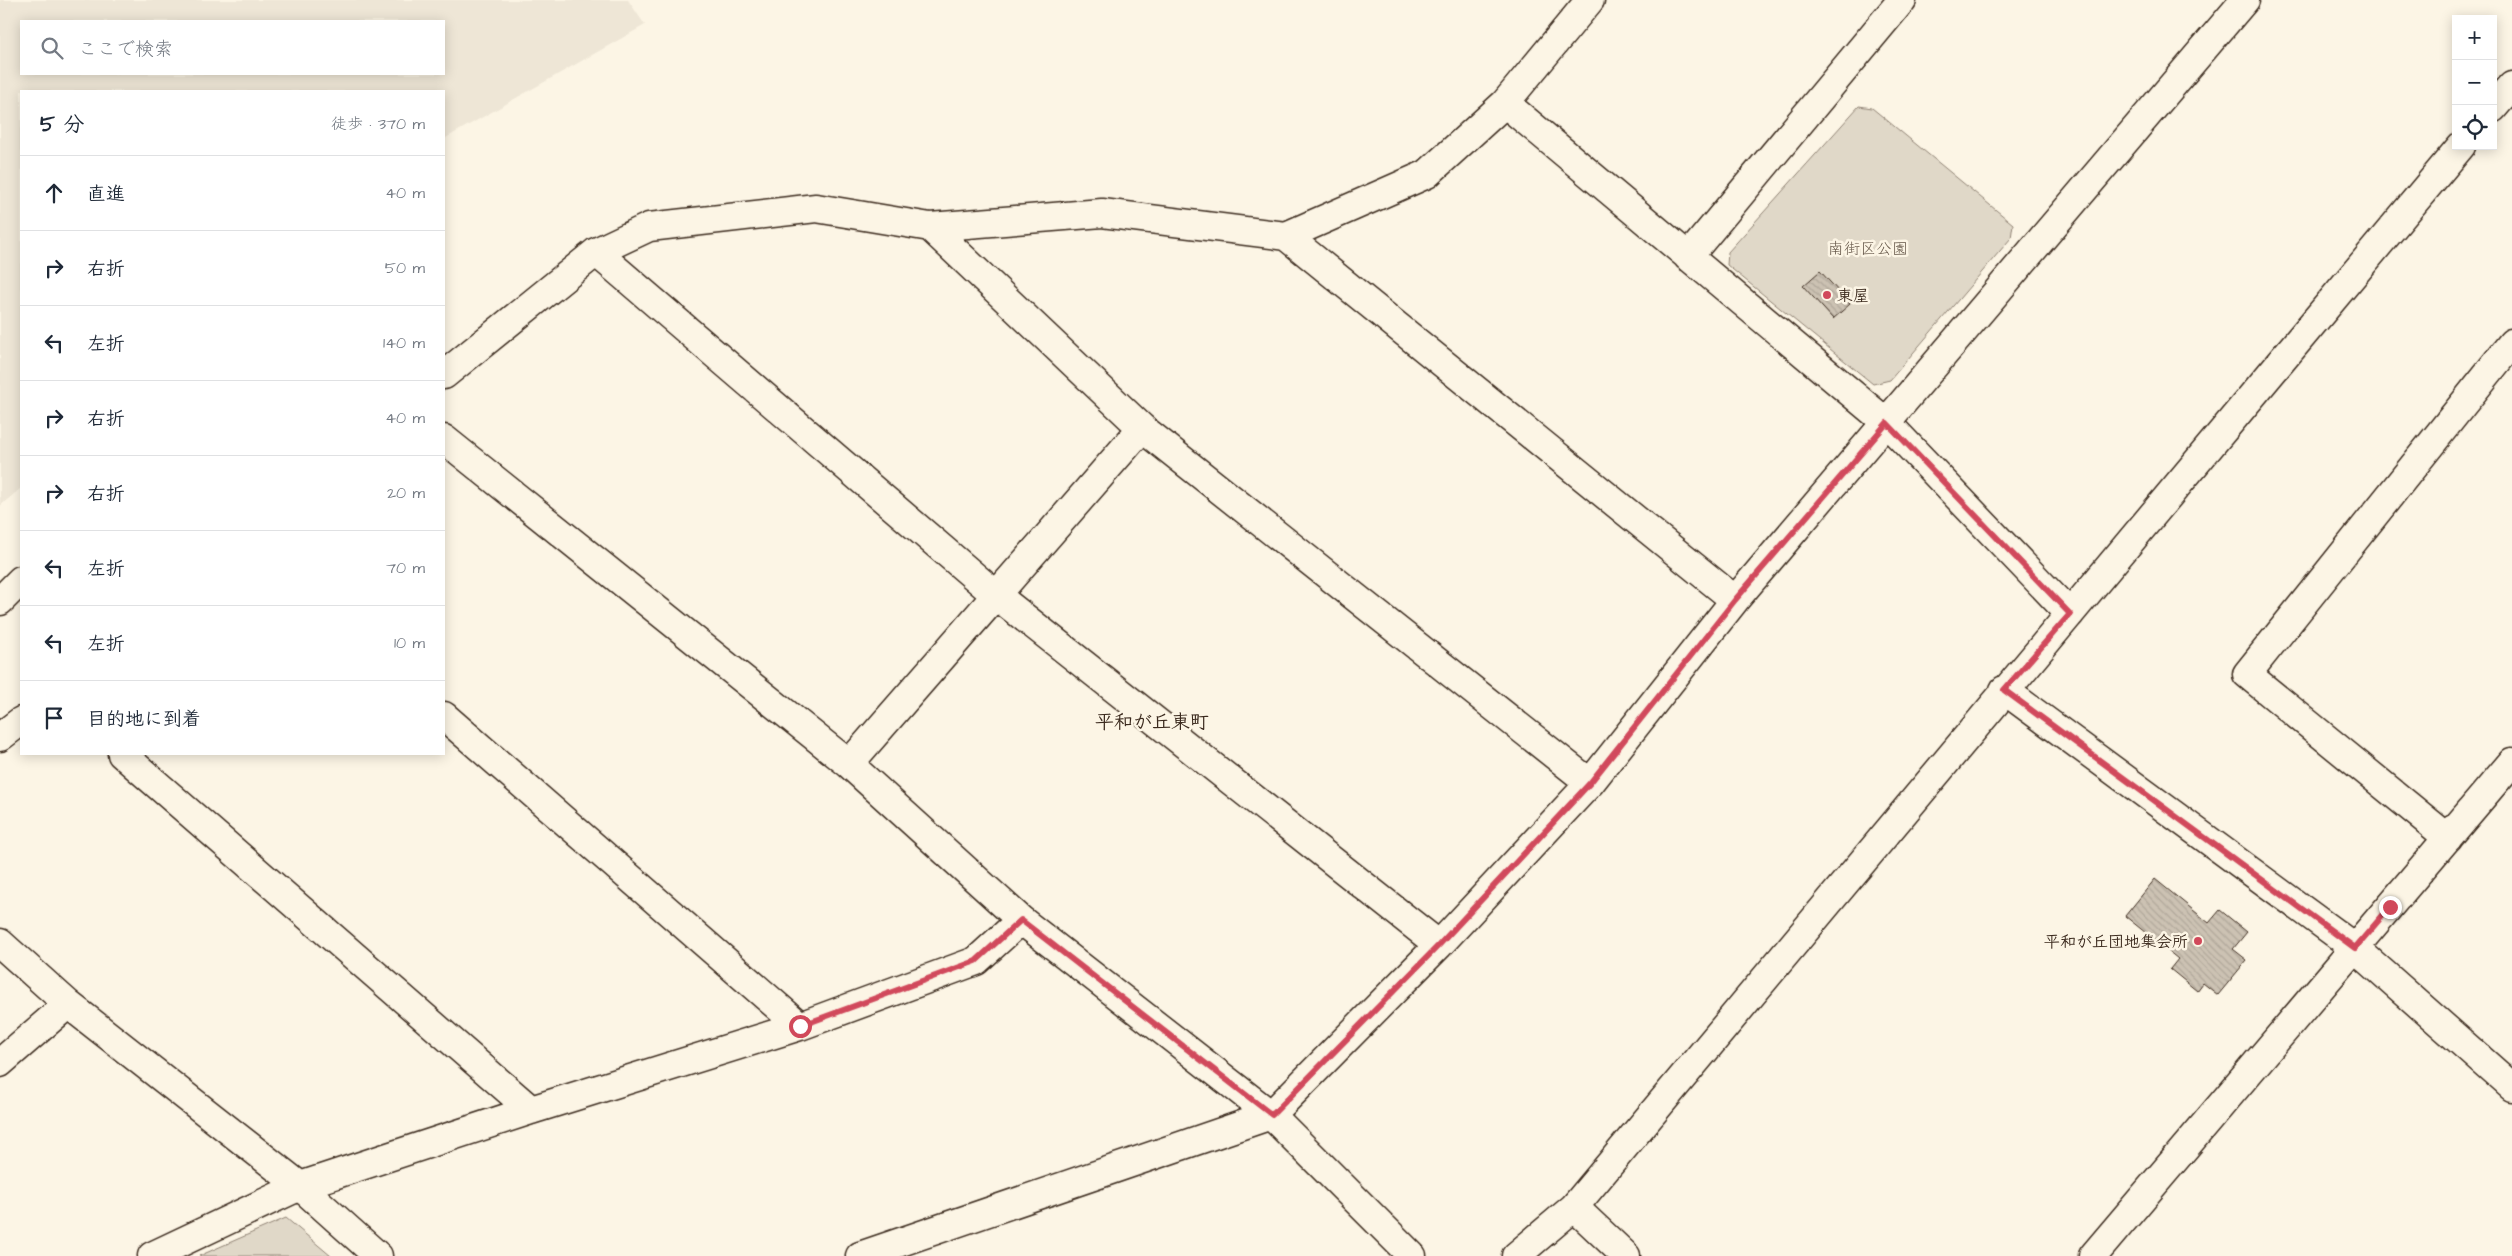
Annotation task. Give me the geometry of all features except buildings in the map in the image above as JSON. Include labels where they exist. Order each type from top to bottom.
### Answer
[{"type":"street","points":[[445,374],[596,252],[649,227],[816,208],[930,227],[1102,213],[1286,236],[1426,174],[1505,103],[1590,0]]},
{"type":"street","points":[[1688,257],[1902,0]]},
{"type":"street","points":[[860,1256],[1272,1115],[1439,945],[1590,783],[1735,600],[2245,0]]},
{"type":"street","points":[[2496,105],[2512,86]]},
{"type":"street","points":[[1505,103],[1887,423],[2070,614]]},
{"type":"street","points":[[1516,1256],[1574,1207],[2004,690],[2070,614],[2458,150]]},
{"type":"street","points":[[930,227],[1142,428],[1590,783]]},
{"type":"street","points":[[1286,236],[1735,600]]},
{"type":"street","points":[[596,252],[996,595],[1439,945]]},
{"type":"street","points":[[2448,838],[2247,674],[2512,343]]},
{"type":"street","points":[[849,764],[1142,428]]},
{"type":"street","points":[[445,440],[849,764],[1021,920],[1272,1115],[1412,1256]]},
{"type":"street","points":[[0,601],[20,581]]},
{"type":"street","points":[[2004,690],[2355,948],[2512,1087]]},
{"type":"street","points":[[445,717],[800,1026]]},
{"type":"street","points":[[0,737],[20,722]]},
{"type":"street","points":[[123,755],[530,1110]]},
{"type":"street","points":[[2093,1256],[2512,762]]},
{"type":"street","points":[[152,1256],[300,1186],[530,1110],[800,1026],[976,961],[1021,920]]},
{"type":"street","points":[[0,943],[68,1004],[300,1186],[378,1256]]},
{"type":"street","points":[[0,1063],[68,1004]]},
{"type":"street","points":[[1574,1207],[1626,1256]]},
{"type":"shaded area","points":[[0,0],[628,0],[645,25],[445,138],[445,90],[20,90],[20,489],[0,506]]},
{"type":"green space","name":"南街区公園","points":[[1859,106],[1872,108],[2013,224],[2011,238],[1890,380],[1873,384],[1727,265],[1728,252]]},
{"type":"green space","points":[[286,1218],[331,1256],[199,1256]]},
{"type":"place","name":"東屋","points":[[1827,295]]},
{"type":"place","name":"平和が丘団地集会所","points":[[2198,941]]},
{"type":"district","name":"平和が丘東町","points":[[1152,721]]},
{"type":"route","points":[[800,1026],[976,961],[1021,920],[1272,1115],[1439,945],[1590,783],[1735,600],[1887,423],[2070,614],[2004,690],[2355,948],[2390,907]]}]
